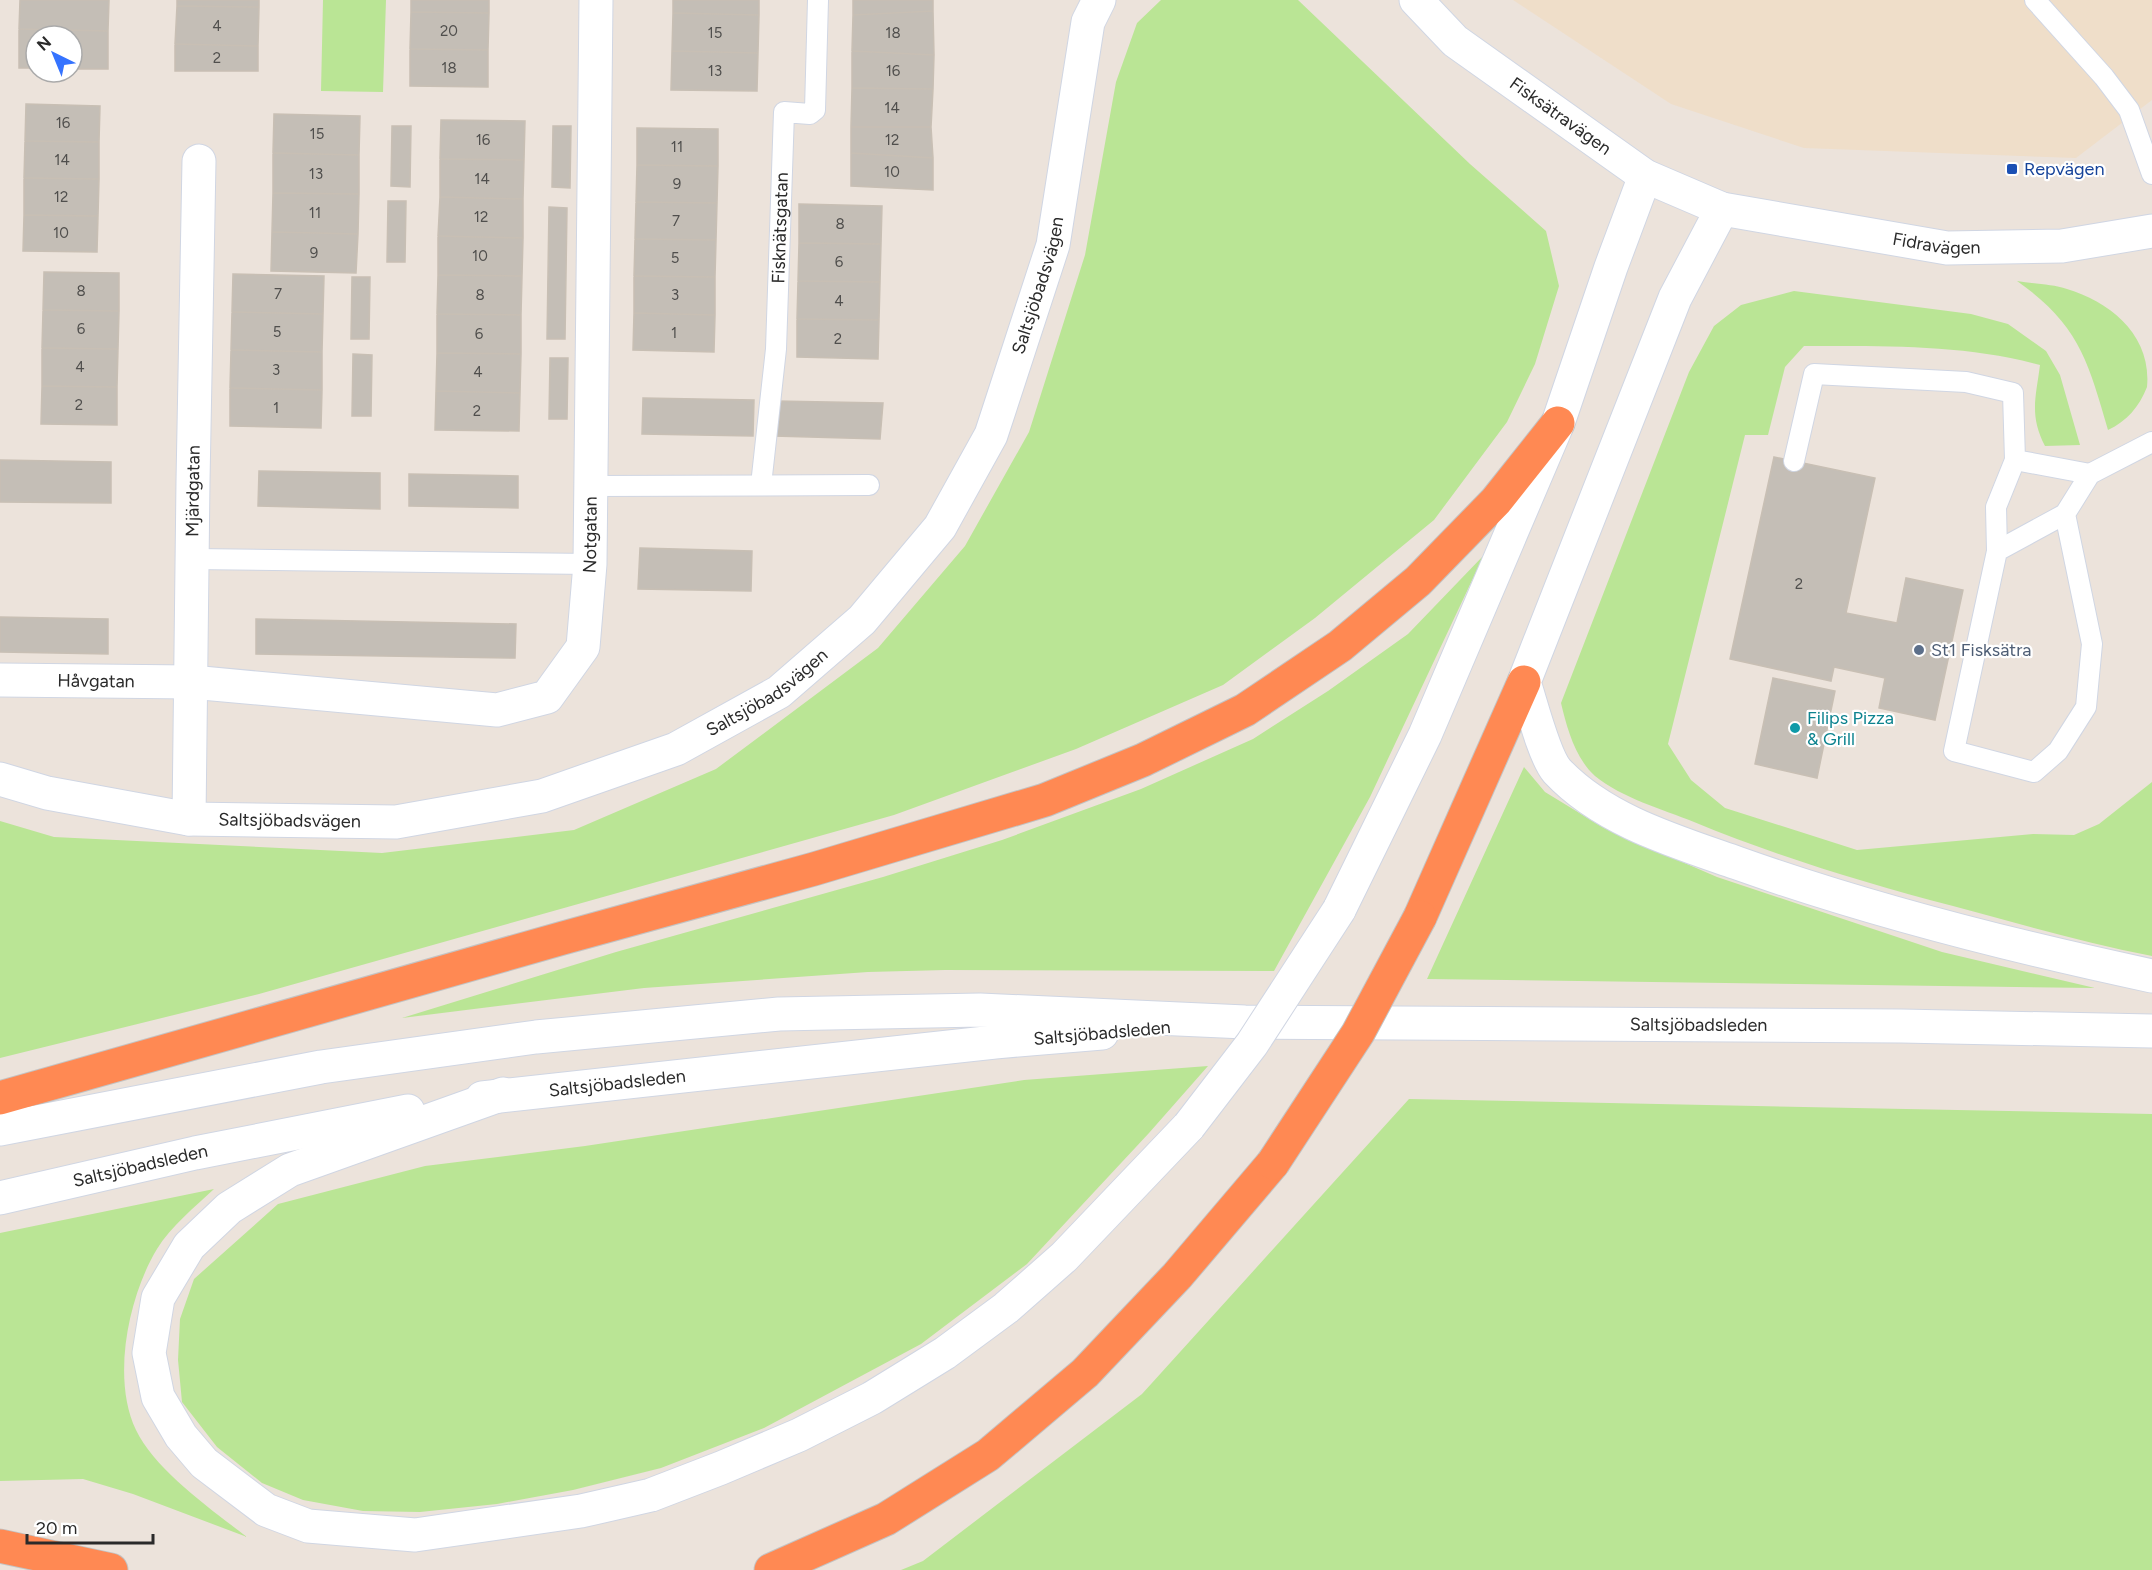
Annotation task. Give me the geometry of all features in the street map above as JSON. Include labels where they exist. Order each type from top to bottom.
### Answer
[{"type":"highway","points":[[0,1098],[814,869],[1045,800],[1143,760],[1245,710],[1340,646],[1426,573],[1496,501],[1558,423]]},
{"type":"highway","points":[[771,1570],[886,1519],[988,1455],[1092,1365],[1185,1267],[1273,1163],[1358,1033],[1420,917],[1524,682]]},
{"type":"highway","points":[[0,1546],[111,1570]]},
{"type":"main road","name":"Notgatan","points":[[190,682],[497,710],[546,697],[584,647],[590,564],[592,486],[596,0]]},
{"type":"main road","name":"Saltsjöbadsvägen","points":[[0,779],[47,793],[189,819],[396,822],[542,796],[675,749],[779,693],[862,620],[940,527],[991,435],[1053,245],[1088,22],[1099,0]]},
{"type":"main road","name":"Fisksätravägen","points":[[1416,0],[1455,41],[1645,176],[1722,209]]},
{"type":"main road","name":"Mjärdgatan","points":[[189,819],[194,559],[193,427],[199,161]]},
{"type":"main road","points":[[503,1095],[290,1170],[229,1208],[189,1246],[158,1298],[149,1353],[158,1397],[181,1436],[204,1463],[266,1510],[308,1526],[415,1535],[501,1525],[582,1511],[651,1495],[800,1435],[872,1398],[945,1353],[1006,1308],[1064,1257],[1189,1126],[1252,1044],[1339,910],[1425,735],[1558,423],[1611,267],[1645,176]]},
{"type":"main road","points":[[1722,209],[1675,298],[1524,682],[1555,769],[1587,799],[1640,826],[1814,891],[1980,938],[2152,976]]},
{"type":"main road","name":"Fidravägen","points":[[1722,209],[1947,248],[2062,246],[2152,231]]},
{"type":"main road","name":"Håvgatan","points":[[0,680],[190,682]]},
{"type":"main road","name":"Saltsjöbadsleden","points":[[0,1129],[321,1067],[537,1037],[779,1014],[980,1010],[1245,1022],[1889,1026],[2152,1031]]},
{"type":"main road","name":"Saltsjöbadsleden","points":[[0,1198],[334,1124],[503,1095],[995,1042],[1245,1022]]},
{"type":"lane","name":"Fisknätsgatan","points":[[761,485],[776,349],[784,112],[810,114],[815,110],[818,0]]},
{"type":"lane","points":[[2034,0],[2104,76],[2129,110],[2152,174]]},
{"type":"lane","points":[[1794,461],[1814,374],[1966,382],[2013,393],[2015,460],[1996,507],[1997,551],[1953,751],[2034,772],[2058,751],[2086,707],[2092,644],[2065,514]]},
{"type":"lane","points":[[1997,551],[2065,514],[2090,474],[2152,442]]},
{"type":"lane","points":[[2015,460],[2090,474]]},
{"type":"lane","points":[[592,486],[869,485]]},
{"type":"lane","points":[[194,559],[590,564]]},
{"type":"shaded area","points":[[1513,0],[2152,0],[2152,100],[2076,158],[1804,148],[1671,104]]},
{"type":"green space","points":[[323,0],[386,0],[383,92],[321,91]]},
{"type":"green space","points":[[1161,0],[1298,0],[1470,164],[1546,231],[1559,286],[1535,364],[1507,422],[1434,520],[1315,618],[1223,685],[1076,749],[894,815],[259,994],[0,1058],[0,821],[54,837],[382,853],[574,830],[716,769],[878,648],[965,546],[1029,432],[1085,255],[1116,82],[1137,23]]},
{"type":"green space","points":[[2017,281],[2055,286],[2083,295],[2113,312],[2125,323],[2143,352],[2147,368],[2147,387],[2127,418],[2108,430],[2087,363],[2078,345],[2054,313]]},
{"type":"green space","points":[[1794,291],[1971,314],[2008,324],[2046,351],[2060,375],[2080,445],[2045,446],[2035,415],[2040,365],[1982,353],[1952,350],[1893,346],[1804,346],[1785,367],[1768,435],[1745,435],[1668,744],[1691,780],[1725,808],[1857,850],[2033,834],[2074,835],[2099,824],[2152,782],[2152,956],[2077,939],[1920,897],[1855,879],[1758,847],[1617,791],[1595,776],[1577,752],[1561,703],[1689,372],[1714,326],[1741,305]]},
{"type":"green space","points":[[1484,555],[1370,797],[1274,971],[945,970],[868,972],[644,988],[402,1018],[616,952],[883,877],[1002,840],[1141,789],[1253,739],[1328,691],[1408,634]]},
{"type":"green space","points":[[1524,767],[1545,792],[1604,828],[1717,877],[1942,952],[2095,988],[1427,979]]},
{"type":"green space","points":[[1208,1066],[1027,1264],[921,1344],[764,1428],[661,1468],[573,1490],[497,1504],[420,1512],[363,1511],[303,1500],[262,1483],[217,1447],[182,1402],[178,1360],[180,1319],[194,1279],[278,1204],[425,1166],[585,1146],[1024,1080]]},
{"type":"green space","points":[[1409,1099],[2152,1114],[2152,1570],[901,1570],[923,1561],[1142,1394]]},
{"type":"green space","points":[[214,1189],[169,1232],[147,1268],[131,1313],[124,1362],[125,1386],[136,1430],[156,1460],[202,1502],[247,1537],[133,1494],[83,1479],[0,1481],[0,1233]]},
{"type":"building","points":[[20,0],[109,0],[108,31],[84,30],[84,24],[24,24],[24,29],[19,29]]},
{"type":"building","points":[[177,0],[259,0],[259,7],[177,6]]},
{"type":"building","points":[[411,0],[489,0],[489,13],[411,12]]},
{"type":"building","points":[[673,0],[759,0],[759,15],[673,13]]},
{"type":"building","points":[[853,0],[933,0],[933,11],[853,15]]},
{"type":"building","points":[[177,6],[259,7],[258,46],[175,44]]},
{"type":"building","points":[[933,11],[934,55],[852,51],[853,15]]},
{"type":"building","points":[[411,12],[489,13],[488,50],[410,49]]},
{"type":"building","points":[[673,13],[759,15],[758,53],[672,51]]},
{"type":"building","points":[[19,29],[24,29],[24,68],[19,68]]},
{"type":"building","points":[[84,30],[108,31],[108,69],[84,69]]},
{"type":"building","points":[[175,44],[258,46],[258,71],[175,71]]},
{"type":"building","points":[[410,49],[488,50],[488,87],[410,86]]},
{"type":"building","points":[[672,51],[758,53],[757,91],[671,90]]},
{"type":"building","points":[[852,51],[934,55],[933,89],[852,88]]},
{"type":"building","points":[[852,88],[933,89],[931,127],[851,127]]},
{"type":"building","points":[[26,104],[100,106],[99,142],[25,141]]},
{"type":"building","points":[[274,114],[360,116],[359,155],[273,153]]},
{"type":"building","points":[[441,120],[525,121],[524,160],[440,159]]},
{"type":"building","points":[[392,126],[411,126],[410,187],[391,186]]},
{"type":"building","points":[[553,126],[571,126],[570,188],[552,187]]},
{"type":"building","points":[[851,127],[931,127],[933,158],[851,153]]},
{"type":"building","points":[[637,128],[718,129],[718,166],[637,165]]},
{"type":"building","points":[[25,141],[99,142],[99,179],[24,178]]},
{"type":"building","points":[[273,153],[359,155],[359,194],[273,193]]},
{"type":"building","points":[[851,153],[933,158],[933,190],[851,186]]},
{"type":"building","points":[[440,159],[524,160],[523,199],[440,197]]},
{"type":"building","points":[[637,165],[718,166],[717,203],[636,202]]},
{"type":"building","points":[[24,178],[99,179],[98,216],[24,215]]},
{"type":"building","points":[[273,193],[359,194],[358,234],[272,232]]},
{"type":"building","points":[[440,197],[523,199],[523,238],[438,236]]},
{"type":"building","points":[[388,201],[406,201],[405,262],[387,262]]},
{"type":"building","points":[[636,202],[717,203],[716,240],[635,239]]},
{"type":"building","points":[[799,204],[882,206],[881,244],[799,243]]},
{"type":"building","points":[[549,207],[567,208],[565,339],[547,339]]},
{"type":"building","points":[[24,215],[98,216],[97,252],[23,251]]},
{"type":"building","points":[[272,232],[358,234],[356,273],[271,271]]},
{"type":"building","points":[[438,236],[523,238],[522,276],[438,275]]},
{"type":"building","points":[[635,239],[716,240],[715,277],[634,276]]},
{"type":"building","points":[[799,243],[881,244],[880,282],[798,281]]},
{"type":"building","points":[[44,272],[119,273],[119,311],[43,310]]},
{"type":"building","points":[[233,274],[324,276],[323,314],[232,312]]},
{"type":"building","points":[[438,275],[522,276],[521,315],[437,314]]},
{"type":"building","points":[[634,276],[715,277],[715,315],[634,313]]},
{"type":"building","points":[[352,277],[370,277],[369,339],[351,339]]},
{"type":"building","points":[[798,281],[880,282],[879,320],[797,319]]},
{"type":"building","points":[[43,310],[119,311],[118,349],[42,348]]},
{"type":"building","points":[[232,312],[323,314],[322,352],[231,350]]},
{"type":"building","points":[[634,313],[715,315],[714,352],[633,350]]},
{"type":"building","points":[[437,314],[521,315],[521,354],[437,353]]},
{"type":"building","points":[[797,319],[879,320],[878,359],[797,357]]},
{"type":"building","points":[[42,348],[118,349],[117,387],[42,386]]},
{"type":"building","points":[[231,350],[322,352],[322,390],[230,388]]},
{"type":"building","points":[[437,353],[521,354],[520,393],[436,391]]},
{"type":"building","points":[[353,354],[372,355],[371,416],[352,416]]},
{"type":"building","points":[[550,358],[568,358],[567,419],[549,419]]},
{"type":"building","points":[[42,386],[117,387],[117,425],[41,424]]},
{"type":"building","points":[[230,388],[322,390],[321,428],[230,426]]},
{"type":"building","points":[[436,391],[520,393],[519,431],[435,430]]},
{"type":"building","points":[[643,398],[754,400],[753,436],[642,434]]},
{"type":"building","points":[[775,401],[883,403],[880,439],[774,436]]},
{"type":"building","points":[[1774,457],[1875,478],[1846,613],[1897,623],[1906,578],[1963,590],[1935,720],[1879,708],[1885,678],[1834,667],[1831,681],[1730,659]]},
{"type":"building","points":[[0,460],[111,462],[111,503],[0,502]]},
{"type":"building","points":[[259,471],[380,473],[380,509],[258,506]]},
{"type":"building","points":[[409,474],[518,476],[518,508],[409,506]]},
{"type":"building","points":[[640,548],[752,551],[751,591],[638,589]]},
{"type":"building","points":[[0,617],[108,619],[108,654],[0,652]]},
{"type":"building","points":[[256,619],[516,624],[515,658],[256,654]]},
{"type":"building","name":"Filips Pizza & Grill","points":[[1773,678],[1835,691],[1817,778],[1755,764]]},
{"type":"place","name":"Repvägen","points":[[2012,169]]},
{"type":"place","name":"St1 Fisksätra","points":[[1919,650]]},
{"type":"place","name":"Filips Pizza & Grill","points":[[1795,728]]}]
